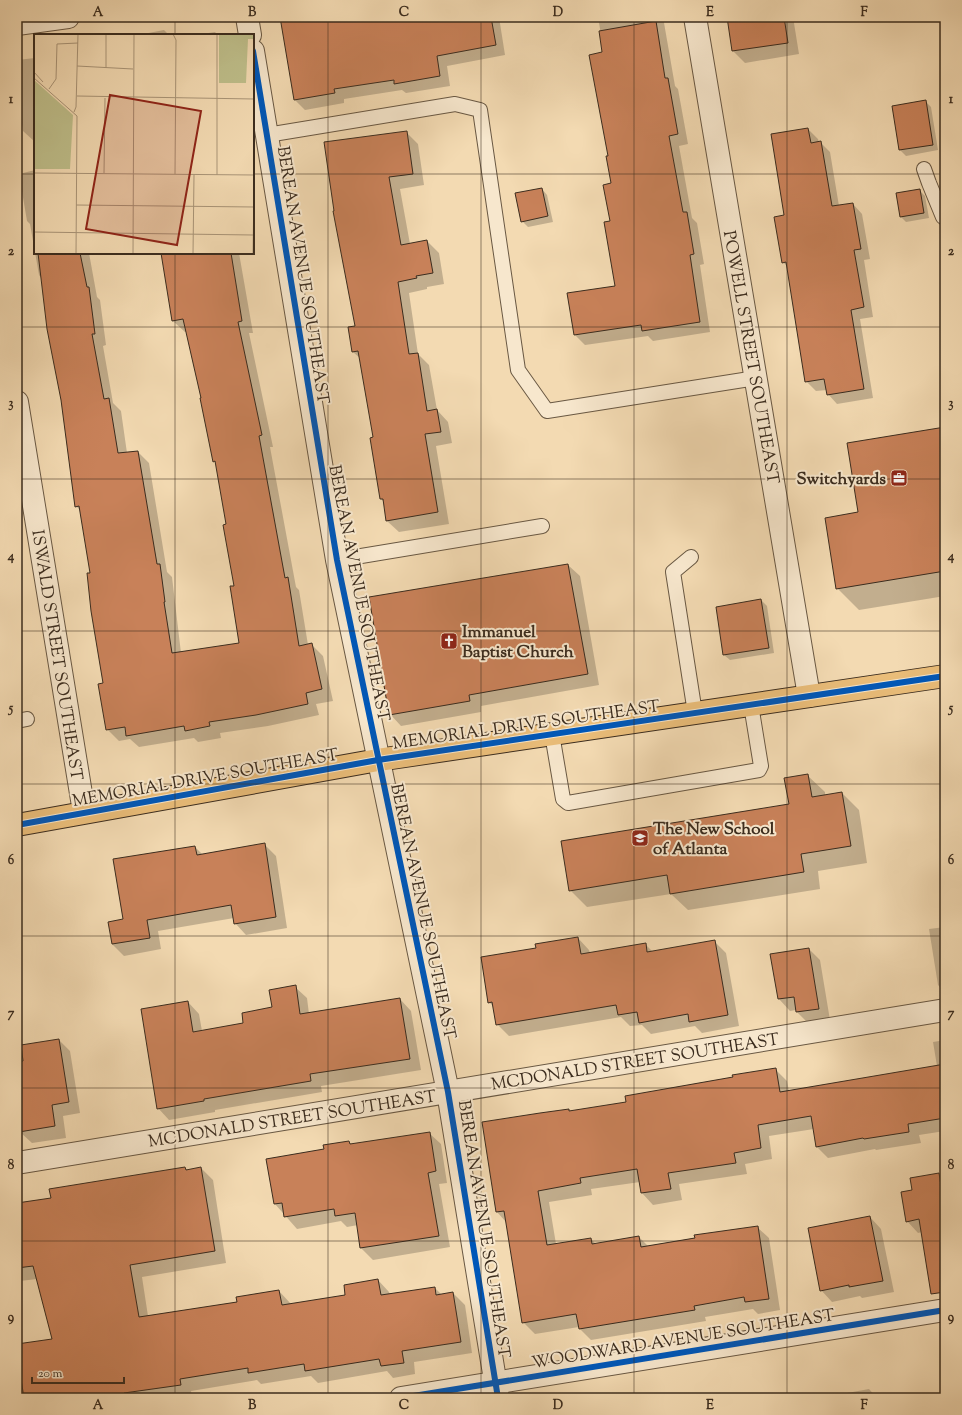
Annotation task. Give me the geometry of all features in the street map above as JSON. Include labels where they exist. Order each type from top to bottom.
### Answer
[{"type":"main road","name":"MEMORIAL DRIVE SOUTHEAST","points":[[17,825],[378,760],[945,676]]},
{"type":"street","points":[[17,24],[68,17]]},
{"type":"street","points":[[247,17],[250,34]]},
{"type":"street","name":"POWELL STREET SOUTHEAST","points":[[695,17],[809,696]]},
{"type":"street","name":"BEREAN AVENUE SOUTHEAST","points":[[254,57],[337,560],[448,1092],[497,1390]]},
{"type":"street","name":"ISWALD STREET SOUTHEAST","points":[[17,402],[84,812]]},
{"type":"street","name":"MCDONALD STREET SOUTHEAST","points":[[17,1163],[945,1010]]},
{"type":"street","name":"WOODWARD AVENUE SOUTHEAST","points":[[401,1398],[497,1390],[945,1310]]},
{"type":"lane","points":[[267,134],[455,104],[480,110],[518,370],[547,412],[756,378]]},
{"type":"lane","points":[[924,169],[934,196],[945,218]]},
{"type":"lane","points":[[337,560],[542,526]]},
{"type":"lane","points":[[691,557],[673,572],[695,713]]},
{"type":"lane","points":[[552,734],[563,799],[568,803],[759,770],[761,766],[751,705]]},
{"type":"building","points":[[280,17],[491,17],[496,45],[437,56],[440,76],[394,84],[394,80],[334,89],[335,93],[294,100]]},
{"type":"building","points":[[727,17],[784,17],[788,43],[732,51]]},
{"type":"building","points":[[656,21],[665,78],[668,78],[678,134],[669,136],[683,212],[687,212],[694,254],[690,255],[700,322],[642,331],[641,325],[574,335],[567,293],[615,286],[604,222],[610,221],[603,185],[611,183],[606,156],[608,156],[589,55],[602,52],[599,31]]},
{"type":"building","points":[[926,100],[933,145],[899,150],[892,106]]},
{"type":"building","points":[[808,128],[811,143],[821,141],[832,206],[853,203],[861,249],[854,250],[864,307],[851,310],[864,389],[827,395],[824,379],[805,382],[786,262],[782,263],[774,217],[784,215],[771,134]]},
{"type":"building","points":[[407,131],[413,174],[389,177],[401,245],[427,240],[433,273],[416,276],[417,278],[398,282],[409,354],[418,353],[427,411],[437,409],[441,432],[425,434],[438,512],[386,521],[383,499],[380,499],[370,438],[373,437],[358,351],[352,352],[348,327],[355,326],[333,211],[324,142]]},
{"type":"building","points":[[542,188],[548,216],[521,222],[515,193]]},
{"type":"building","points":[[920,189],[924,213],[900,217],[896,193]]},
{"type":"building","points":[[38,254],[80,254],[87,287],[89,287],[95,334],[92,334],[104,399],[109,398],[118,453],[138,451],[157,564],[160,564],[172,653],[239,643],[230,586],[234,586],[223,525],[226,524],[215,461],[213,462],[201,398],[183,319],[172,321],[161,254],[231,254],[242,321],[238,322],[262,435],[259,436],[285,578],[288,577],[299,646],[312,643],[322,689],[306,693],[308,704],[256,715],[209,722],[210,726],[185,731],[184,726],[126,736],[125,727],[106,730],[98,684],[103,683],[91,611],[87,573],[90,573],[79,506],[75,507],[61,400],[47,329]]},
{"type":"building","name":"Switchyards","points":[[945,427],[945,571],[836,589],[825,518],[858,512],[847,443]]},
{"type":"building","name":"Immanuel Baptist Church","points":[[568,564],[588,674],[469,695],[470,701],[389,715],[369,597]]},
{"type":"building","points":[[761,599],[769,648],[723,655],[716,607]]},
{"type":"building","points":[[808,774],[812,797],[842,792],[851,846],[801,854],[804,872],[670,894],[667,875],[569,891],[561,841],[789,804],[784,778]]},
{"type":"building","points":[[265,843],[276,917],[234,924],[231,905],[147,920],[150,938],[112,944],[108,922],[123,919],[113,859],[195,846],[197,855]]},
{"type":"building","points":[[578,937],[581,954],[646,943],[647,952],[715,940],[728,1015],[689,1022],[688,1014],[639,1023],[637,1012],[618,1015],[616,1005],[496,1025],[492,1002],[488,1003],[481,957],[536,948],[535,944]]},
{"type":"building","points":[[809,948],[819,1009],[796,1012],[794,997],[778,999],[770,954]]},
{"type":"building","points":[[296,985],[300,1014],[400,998],[410,1059],[310,1074],[311,1081],[204,1099],[204,1101],[157,1109],[141,1009],[188,1001],[193,1032],[243,1023],[242,1013],[272,1007],[269,990]]},
{"type":"building","points":[[59,1039],[69,1102],[52,1105],[55,1126],[19,1132],[17,1119],[17,1062],[23,1061],[21,1045]]},
{"type":"building","points":[[945,1064],[945,1118],[908,1124],[909,1132],[863,1138],[816,1147],[811,1116],[758,1125],[761,1148],[734,1153],[736,1163],[668,1173],[671,1189],[641,1193],[637,1169],[580,1178],[581,1183],[538,1191],[547,1245],[591,1238],[592,1244],[639,1236],[641,1247],[695,1238],[694,1235],[758,1226],[769,1299],[745,1302],[744,1297],[694,1306],[695,1310],[579,1329],[576,1314],[522,1323],[504,1211],[496,1212],[482,1122],[626,1102],[625,1096],[776,1068],[780,1092]]},
{"type":"building","points":[[430,1132],[436,1171],[428,1173],[439,1236],[360,1248],[355,1213],[335,1216],[334,1209],[284,1217],[282,1203],[274,1204],[266,1159],[324,1149],[323,1145],[349,1141],[350,1144]]},
{"type":"building","points":[[185,1167],[186,1170],[201,1167],[215,1251],[130,1265],[139,1317],[237,1302],[236,1297],[279,1290],[282,1305],[345,1295],[344,1285],[378,1279],[381,1295],[435,1287],[436,1295],[453,1292],[461,1342],[402,1351],[404,1363],[381,1366],[379,1359],[305,1371],[304,1364],[248,1373],[248,1368],[180,1379],[181,1385],[124,1393],[125,1398],[24,1398],[17,1354],[17,1344],[52,1339],[33,1266],[17,1268],[17,1203],[51,1198],[49,1189]]},
{"type":"building","points":[[939,1173],[945,1211],[945,1292],[931,1294],[919,1219],[906,1222],[901,1192],[912,1190],[910,1178]]},
{"type":"building","points":[[870,1216],[883,1281],[849,1287],[849,1285],[820,1291],[808,1228]]},
{"type":"cycle path","points":[[254,57],[337,560],[448,1092],[498,1398]]},
{"type":"cycle path","points":[[17,825],[378,760],[945,676]]},
{"type":"cycle path","points":[[401,1398],[945,1310]]},
{"type":"place","name":"Switchyards","points":[[899,478]]},
{"type":"place","name":"Immanuel Baptist Church","points":[[449,641]]},
{"type":"place","name":"The New School of Atlanta","points":[[640,838]]}]
